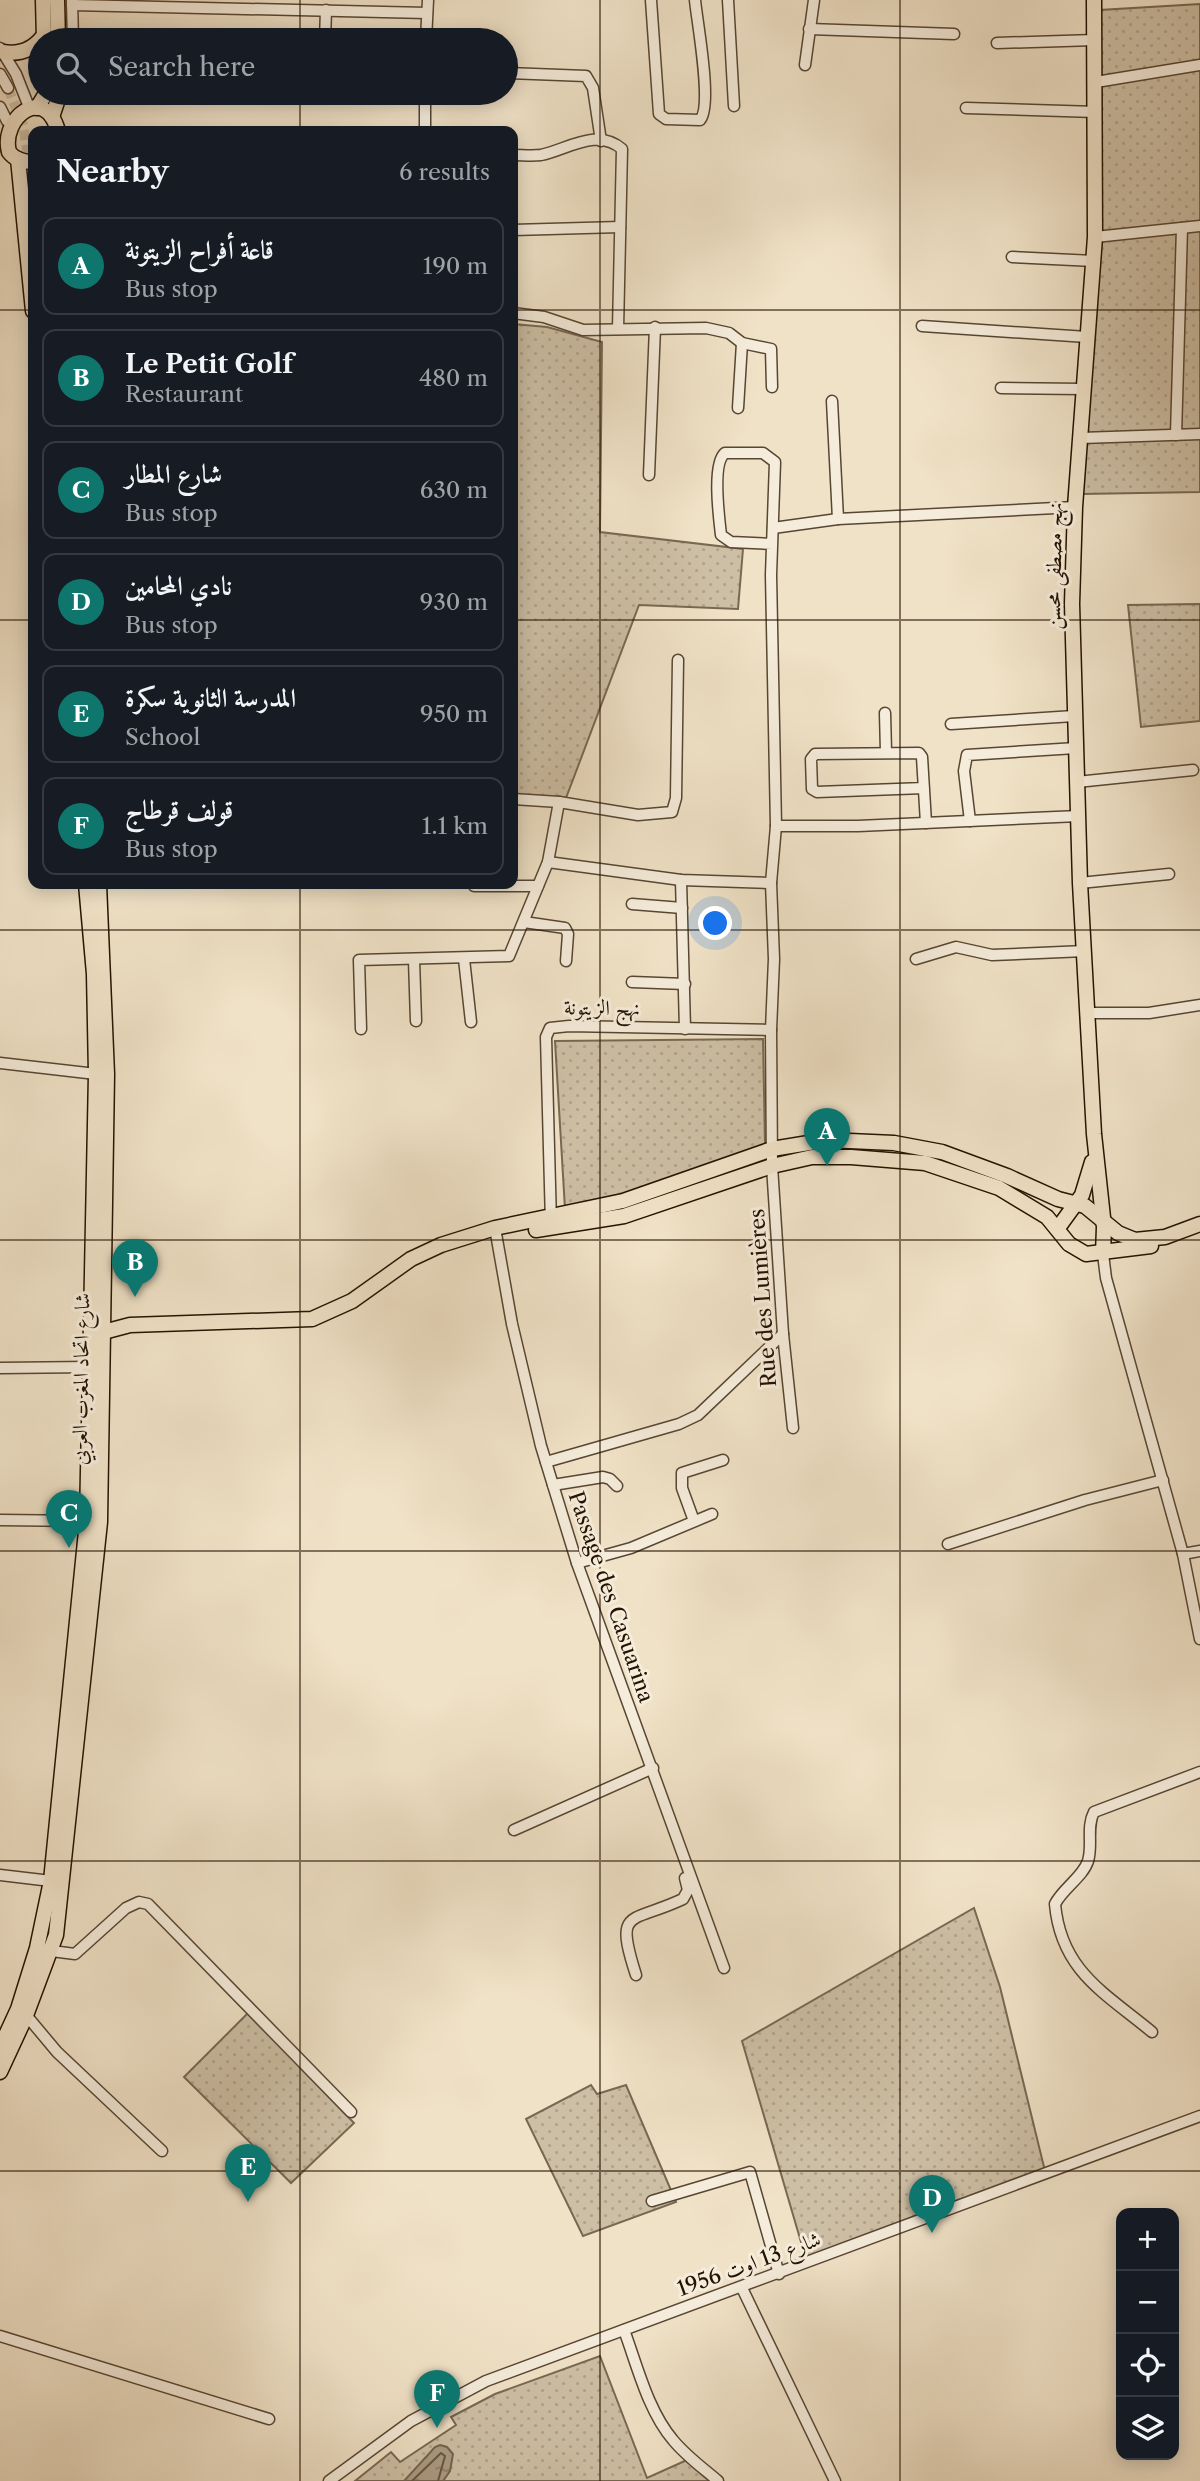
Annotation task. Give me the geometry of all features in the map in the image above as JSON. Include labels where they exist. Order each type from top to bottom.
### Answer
[{"type":"main road","points":[[43,0],[44,28]]},
{"type":"main road","points":[[57,0],[58,28]]},
{"type":"main road","name":"نهج مصطفى محسن","points":[[1094,0],[1096,237],[1075,507],[1074,716],[1080,883],[1103,1254]]},
{"type":"main road","points":[[2,50],[13,54],[28,49]]},
{"type":"main road","points":[[28,261],[18,159],[4,143],[7,121],[16,111],[33,108],[36,105]]},
{"type":"main road","points":[[33,108],[55,124],[58,105]]},
{"type":"main road","points":[[18,159],[28,161]]},
{"type":"main road","name":"شارع اتحاد المغرب العربي","points":[[0,2048],[60,1908],[100,1522],[94,974],[86,889]]},
{"type":"main road","name":"شارع اتحاد المغرب العربي","points":[[97,1313],[107,1074],[99,889]]},
{"type":"main road","name":"نهج مصطفى محسن","points":[[1075,1203],[1090,1177],[1094,1134]]},
{"type":"main road","points":[[551,1223],[772,1149],[827,1140],[894,1143],[927,1148],[971,1162],[1058,1199],[1093,1210],[1118,1233],[1135,1240],[1165,1237],[1200,1224]]},
{"type":"main road","points":[[97,1334],[130,1325],[312,1318],[352,1301],[425,1252],[491,1232],[624,1216],[772,1166],[812,1157],[892,1158],[925,1163],[999,1188],[1031,1206],[1058,1228],[1066,1241],[1086,1254],[1103,1254],[1166,1244],[1200,1232]]},
{"type":"main road","points":[[1058,1228],[1075,1203]]},
{"type":"main road","points":[[97,1313],[130,1325]]},
{"type":"main road","name":"شارع اتحاد المغرب العربي","points":[[0,2071],[26,2015],[43,1950],[88,1521],[91,1367],[97,1334]]},
{"type":"street","points":[[427,28],[428,0]]},
{"type":"street","points":[[651,0],[659,114],[666,119],[700,120],[705,112],[705,92],[695,0]]},
{"type":"street","points":[[728,0],[734,106]]},
{"type":"street","points":[[805,65],[814,0]]},
{"type":"street","points":[[73,28],[72,3],[270,4],[326,10],[428,13]]},
{"type":"street","points":[[325,28],[326,10]]},
{"type":"street","points":[[809,29],[954,34]]},
{"type":"street","points":[[998,43],[1095,40]]},
{"type":"street","points":[[2,50],[28,99]]},
{"type":"street","points":[[1096,82],[1200,65]]},
{"type":"street","points":[[518,73],[586,76],[593,88],[601,141]]},
{"type":"street","points":[[0,74],[8,88]]},
{"type":"street","points":[[425,105],[425,126]]},
{"type":"street","points":[[0,107],[7,121]]},
{"type":"street","points":[[965,108],[1096,112]]},
{"type":"street","points":[[518,155],[543,155],[571,143],[601,141],[622,149],[618,329]]},
{"type":"street","points":[[1096,237],[1200,226]]},
{"type":"street","points":[[518,230],[620,228]]},
{"type":"street","points":[[1176,435],[1182,228]]},
{"type":"street","points":[[1012,257],[1094,261]]},
{"type":"street","points":[[518,314],[544,317],[583,330],[655,327],[719,330],[737,337],[742,343],[772,352],[772,387]]},
{"type":"street","points":[[922,326],[1087,337]]},
{"type":"street","points":[[649,475],[655,327]]},
{"type":"street","points":[[737,408],[742,343]]},
{"type":"street","points":[[1001,387],[1083,388]]},
{"type":"street","points":[[832,401],[838,519]]},
{"type":"street","points":[[1081,438],[1200,434]]},
{"type":"street","name":"Rue des Lumières","points":[[772,544],[731,542],[721,535],[718,472],[721,456],[725,453],[763,453],[772,458],[773,528],[771,683],[776,825],[771,883],[774,959],[771,1030],[772,1166],[783,1334],[793,1428]]},
{"type":"street","points":[[773,528],[838,519],[1075,507]]},
{"type":"street","points":[[518,799],[559,802],[638,815],[673,811],[678,660]]},
{"type":"street","points":[[885,713],[886,752]]},
{"type":"street","points":[[951,724],[1074,716]]},
{"type":"street","points":[[970,821],[964,771],[967,755],[1076,748]]},
{"type":"street","points":[[924,788],[817,792],[813,789],[811,759],[815,754],[919,753],[924,788],[926,823]]},
{"type":"street","points":[[1077,782],[1193,770]]},
{"type":"street","points":[[361,1029],[359,960],[509,956],[548,862],[559,802]]},
{"type":"street","points":[[776,825],[926,823],[1079,816]]},
{"type":"street","points":[[548,862],[681,880],[771,883]]},
{"type":"street","points":[[1080,883],[1169,874]]},
{"type":"street","points":[[681,880],[685,1029]]},
{"type":"street","points":[[518,886],[538,886]]},
{"type":"street","points":[[632,904],[682,908]]},
{"type":"street","points":[[524,922],[561,926],[567,930],[566,961]]},
{"type":"street","points":[[916,959],[956,947],[992,955],[1085,951]]},
{"type":"street","points":[[464,959],[471,1022]]},
{"type":"street","points":[[414,960],[416,1021]]},
{"type":"street","points":[[632,982],[685,984]]},
{"type":"street","points":[[1089,1013],[1149,1013],[1200,1005]]},
{"type":"street","name":"نهج الزيتونة","points":[[551,1223],[547,1031],[552,1027],[569,1026],[771,1030]]},
{"type":"street","points":[[0,1063],[96,1073]]},
{"type":"street","name":"Passage des Casuarina","points":[[491,1232],[546,1462],[577,1563],[724,1968]]},
{"type":"street","points":[[1103,1254],[1106,1278],[1183,1554],[1200,1639]]},
{"type":"street","points":[[546,1462],[679,1424],[698,1415],[783,1334]]},
{"type":"street","points":[[0,1368],[91,1367]]},
{"type":"street","points":[[694,1521],[682,1488],[682,1473],[723,1460]]},
{"type":"street","points":[[553,1485],[603,1477],[610,1479],[617,1486]]},
{"type":"street","points":[[948,1544],[1084,1500],[1163,1480]]},
{"type":"street","points":[[577,1563],[631,1548],[712,1514]]},
{"type":"street","points":[[0,1520],[88,1521]]},
{"type":"street","points":[[1183,1554],[1200,1551]]},
{"type":"street","points":[[514,1830],[651,1768],[688,1889],[683,1899],[635,1917],[627,1924],[626,1946],[636,1975]]},
{"type":"street","points":[[1152,2032],[1107,1998],[1067,1955],[1055,1904],[1068,1884],[1084,1871],[1089,1859],[1094,1812],[1200,1772]]},
{"type":"street","points":[[0,1875],[51,1881]]},
{"type":"street","points":[[43,1950],[75,1954],[126,1908],[139,1902],[148,1905],[351,2112]]},
{"type":"street","points":[[26,2015],[57,2052],[162,2151]]},
{"type":"street","name":"شارع 13 اوت 1956","points":[[329,2481],[411,2421],[449,2399],[509,2372],[1200,2116]]},
{"type":"street","points":[[652,2201],[750,2172],[779,2274]]},
{"type":"street","points":[[741,2288],[835,2481]]},
{"type":"street","points":[[624,2330],[641,2378],[664,2429],[679,2447],[718,2481]]},
{"type":"street","points":[[0,2336],[269,2419]]},
{"type":"shaded area","points":[[1200,4],[1200,492],[1082,494],[1100,10]]},
{"type":"shaded area","points":[[518,324],[547,327],[602,342],[600,532],[743,549],[738,609],[639,605],[566,798],[518,795]]},
{"type":"shaded area","points":[[1200,604],[1200,721],[1141,727],[1128,605]]},
{"type":"shaded area","points":[[763,1039],[765,1145],[641,1192],[565,1209],[555,1041]]},
{"type":"shaded area","points":[[974,1908],[1000,1987],[1045,2171],[806,2259],[742,2041]]},
{"type":"shaded area","points":[[248,2013],[354,2123],[291,2183],[184,2077]]},
{"type":"shaded area","points":[[591,2085],[597,2094],[626,2085],[676,2202],[583,2236],[526,2119]]},
{"type":"shaded area","points":[[600,2356],[647,2478],[687,2460],[713,2481],[355,2481],[391,2452],[400,2462],[456,2425],[451,2417],[495,2394]]},
{"type":"water","points":[[435,2447],[447,2447],[453,2454],[450,2471],[443,2481],[404,2481]]},
{"type":"tunnel","points":[[8,88],[23,125],[28,156]]},
{"type":"place","name":"قاعة أفراح الزيتونة","points":[[827,1166]]},
{"type":"place","name":"Le Petit Golf","points":[[135,1297]]},
{"type":"place","name":"شارع المطار","points":[[69,1548]]},
{"type":"place","name":"المدرسة الثانوية سكرة","points":[[248,2202]]},
{"type":"place","name":"نادي المحامين","points":[[932,2233]]},
{"type":"place","name":"قولف قرطاج","points":[[437,2428]]}]
